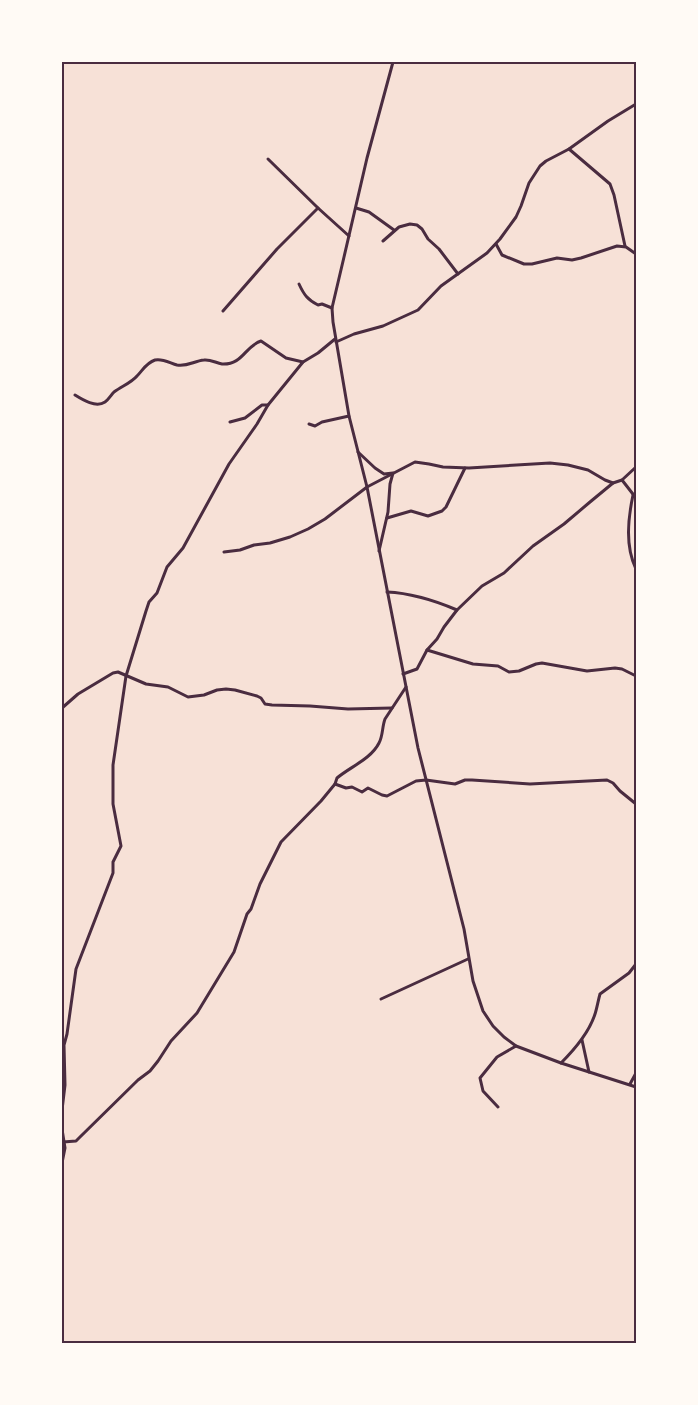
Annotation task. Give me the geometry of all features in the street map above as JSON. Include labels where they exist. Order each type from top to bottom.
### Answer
[{"type":"street","points":[[393,62],[332,308],[333,322],[349,416],[367,487],[403,674],[426,780],[464,929],[473,981],[483,1011],[493,1026],[516,1046],[636,1087]]},
{"type":"street","points":[[62,1110],[64,1045],[76,969],[113,873],[113,861],[121,846],[113,804],[113,765],[126,676],[141,622],[149,602],[161,584],[167,567],[183,548],[229,464],[268,405],[303,362],[336,340],[383,326],[418,310],[441,286],[496,244],[516,218],[535,172],[546,161],[569,149],[636,104]]},
{"type":"street","points":[[569,149],[610,184],[626,247]]},
{"type":"street","points":[[268,159],[349,236]]},
{"type":"street","points":[[356,207],[369,212],[394,230]]},
{"type":"street","points":[[223,311],[277,249],[318,208]]},
{"type":"street","points":[[384,241],[394,230],[404,225],[417,225],[458,274]]},
{"type":"street","points":[[496,244],[502,255],[524,264],[557,258],[572,260],[617,246],[626,247],[636,254]]},
{"type":"street","points":[[299,284],[310,301],[332,308]]},
{"type":"street","points":[[75,396],[90,403],[100,404],[108,400],[115,391],[134,379],[155,360],[179,366],[205,360],[222,364],[242,357],[252,346],[261,341],[286,358],[303,362]]},
{"type":"street","points":[[230,422],[245,418],[257,407],[268,405]]},
{"type":"street","points":[[309,424],[315,426],[322,422],[349,416]]},
{"type":"street","points":[[358,452],[384,474],[393,473]]},
{"type":"street","points":[[224,552],[290,537],[325,519],[367,487],[415,462],[465,468],[550,463],[588,470],[613,483]]},
{"type":"street","points":[[403,674],[417,669],[457,610],[482,586],[504,573],[533,546],[636,467]]},
{"type":"street","points":[[387,519],[407,511],[425,516],[442,511],[465,468]]},
{"type":"street","points":[[379,552],[387,519],[393,473]]},
{"type":"street","points":[[622,480],[635,496],[630,507],[628,547],[636,569]]},
{"type":"street","points":[[387,592],[438,602],[457,610]]},
{"type":"street","points":[[428,651],[473,664],[498,666],[509,672],[542,663],[587,671],[615,668],[636,676]]},
{"type":"street","points":[[62,708],[78,694],[118,672],[146,684],[168,687],[188,697],[204,696],[226,689],[257,696],[265,704],[272,705],[348,709],[392,708]]},
{"type":"street","points":[[63,1142],[80,1137],[150,1071],[171,1041],[197,1013],[234,952],[247,914],[281,842],[321,801],[335,784],[339,775],[374,752],[380,742],[383,723],[406,687]]},
{"type":"street","points":[[335,784],[362,792],[368,788],[387,796],[413,782],[426,780],[449,784],[465,780],[530,784],[607,780],[636,804]]},
{"type":"street","points":[[381,999],[468,959]]},
{"type":"street","points":[[561,1063],[582,1040],[590,1027],[596,1014],[600,994],[629,973],[636,964]]},
{"type":"street","points":[[582,1040],[589,1072]]},
{"type":"street","points":[[498,1107],[483,1091],[480,1078],[497,1057],[516,1046]]},
{"type":"street","points":[[629,1085],[636,1073]]},
{"type":"street","points":[[62,1129],[65,1148],[62,1163]]}]
